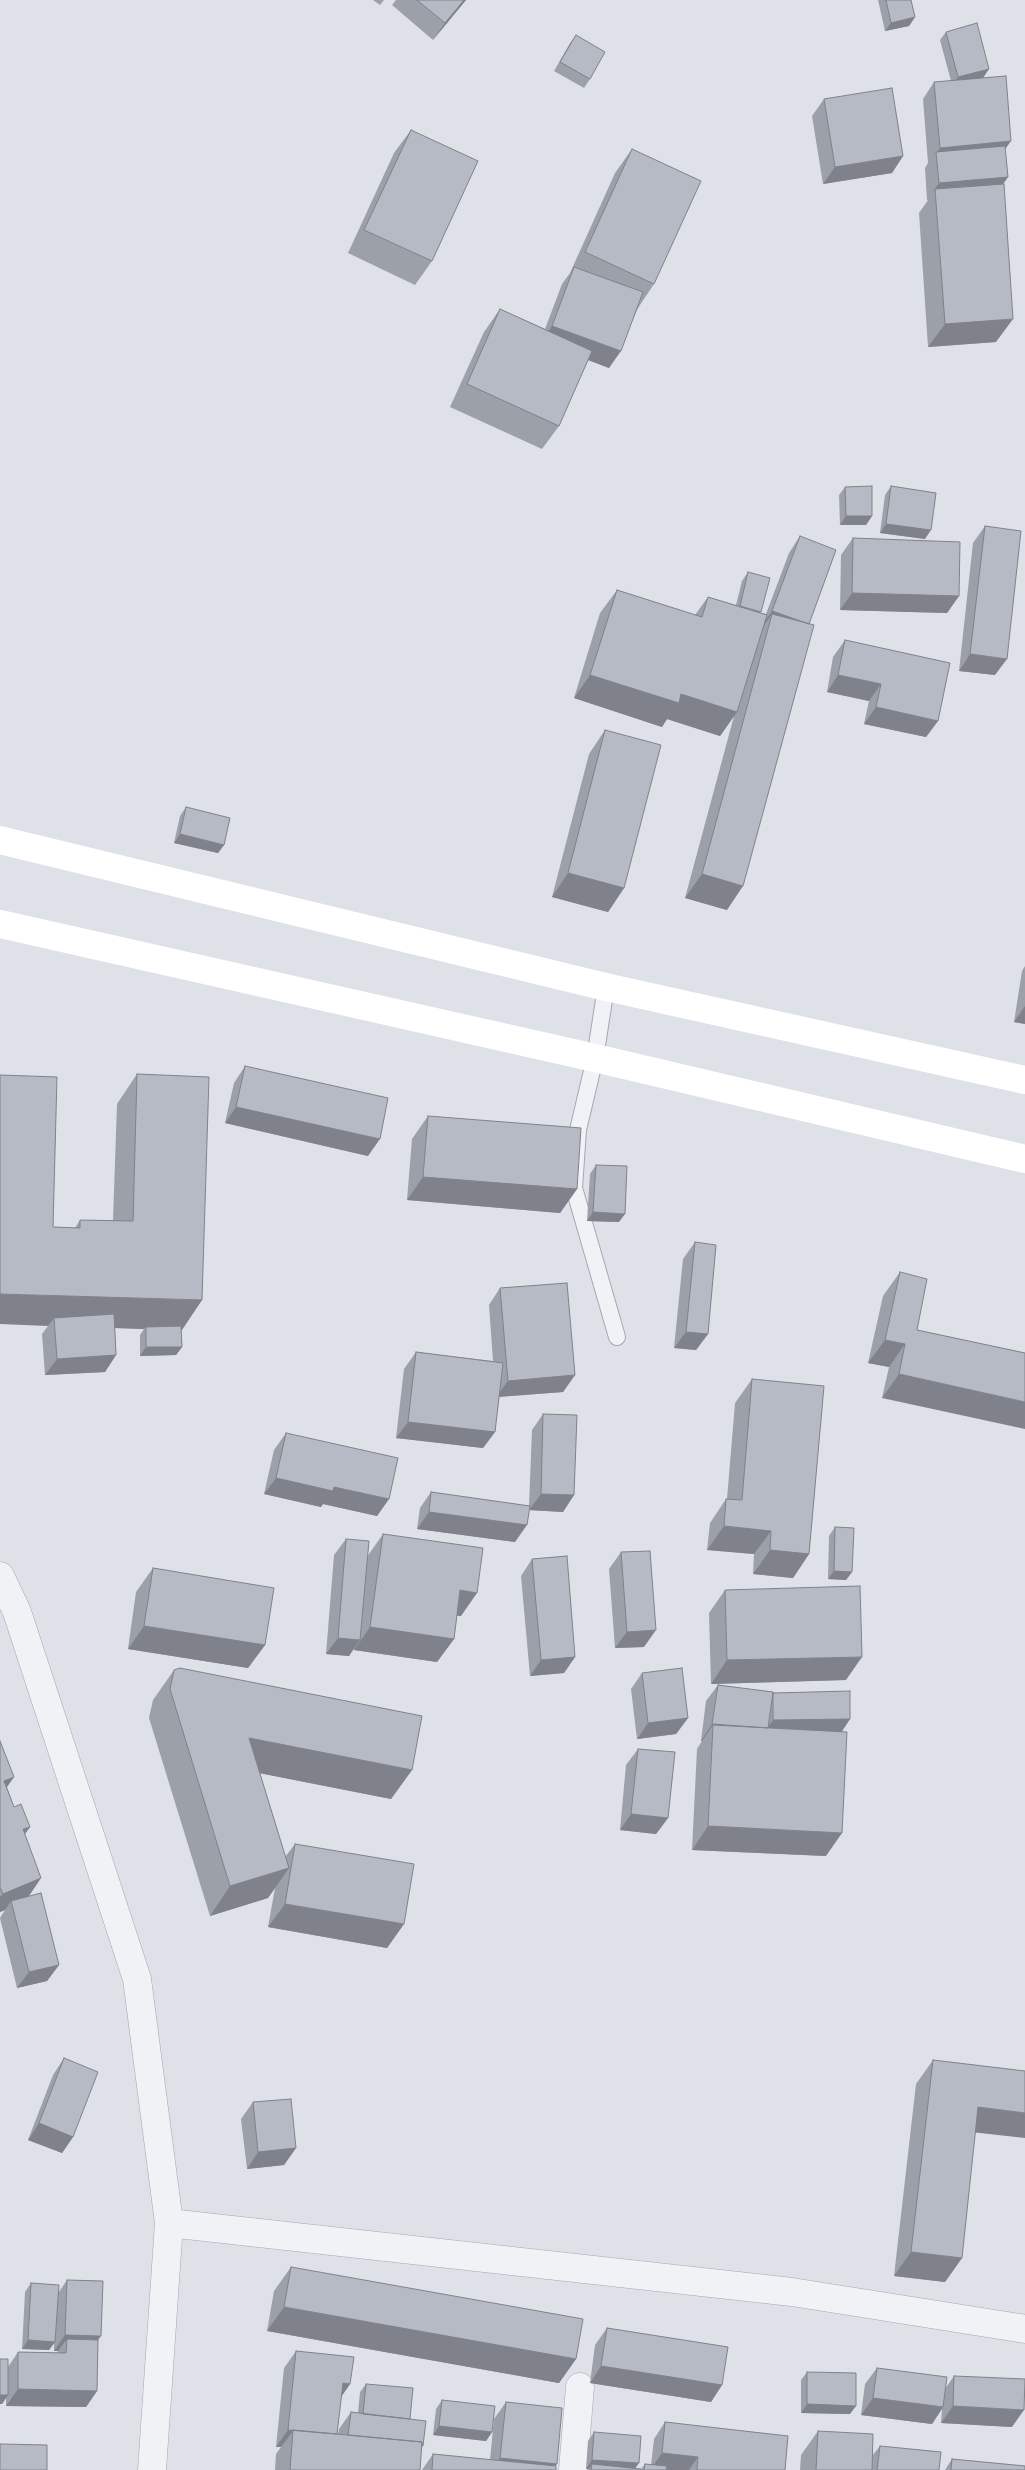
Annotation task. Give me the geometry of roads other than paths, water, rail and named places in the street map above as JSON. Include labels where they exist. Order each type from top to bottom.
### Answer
[{"type":"street","points":[[0,840],[606,987],[1025,1080]]},
{"type":"street","points":[[0,924],[595,1058],[1025,1159]]},
{"type":"street","points":[[0,1576],[17,1612],[137,1979],[169,2223],[152,2470]]},
{"type":"street","points":[[169,2223],[792,2292],[1025,2330]]},
{"type":"street","points":[[573,2470],[580,2387]]},
{"type":"lane","points":[[606,987],[595,1058],[578,1130],[574,1188],[617,1337]]}]
